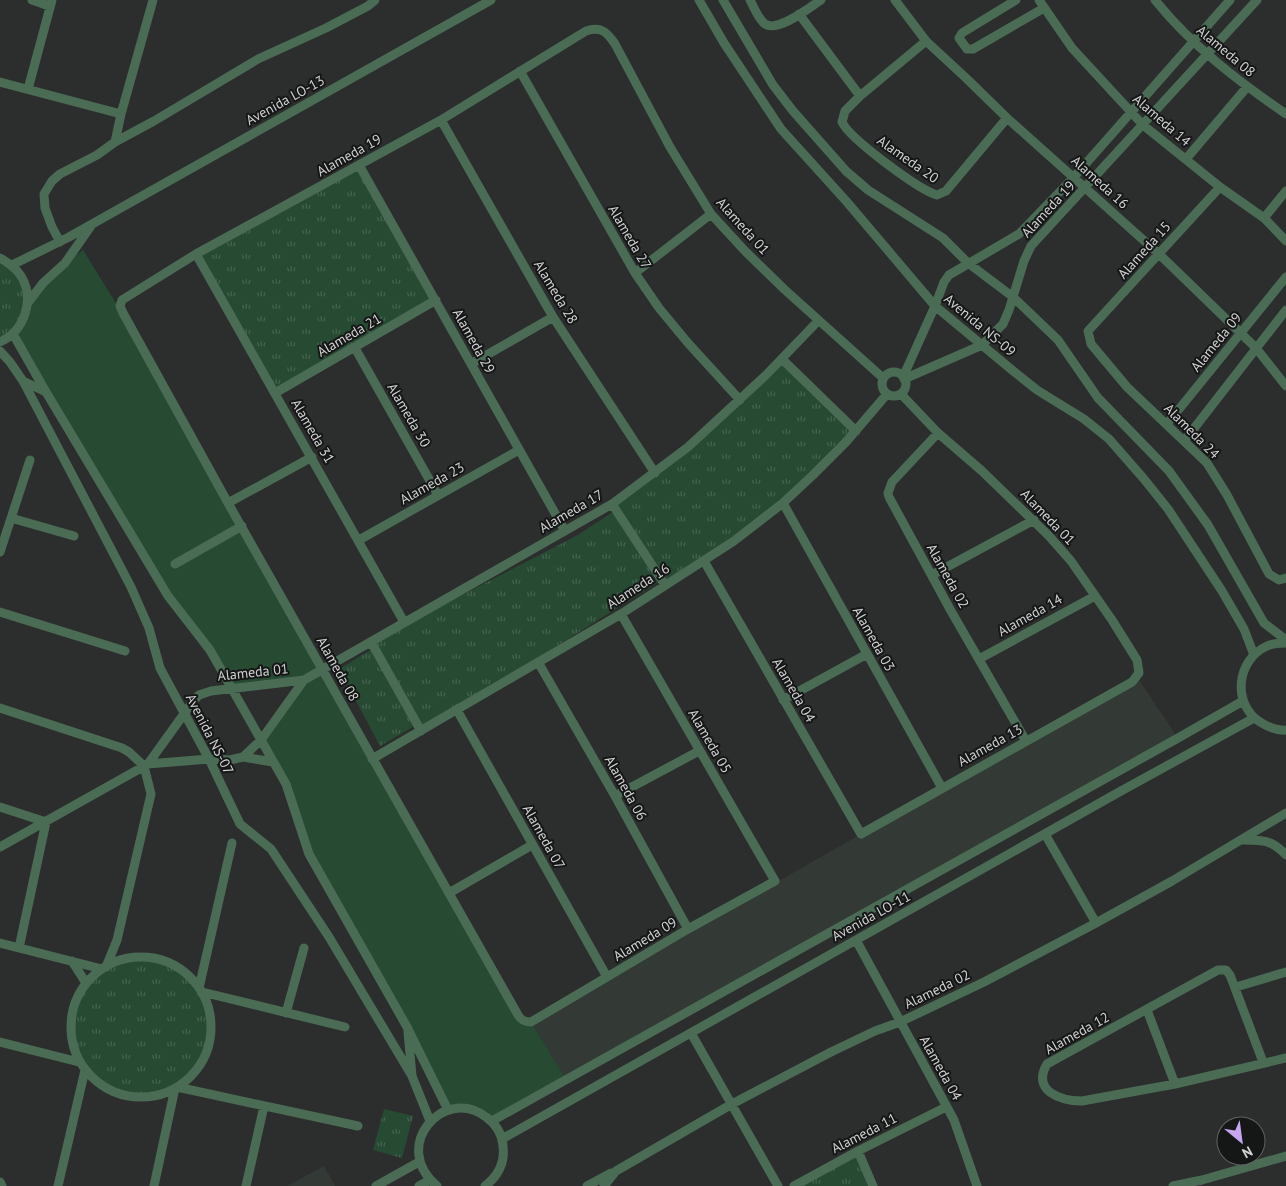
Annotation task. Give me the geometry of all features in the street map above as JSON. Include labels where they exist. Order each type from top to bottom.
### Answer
[{"type":"street","points":[[28,89],[50,3],[32,0]]},
{"type":"street","points":[[115,142],[153,0]]},
{"type":"street","points":[[60,242],[47,214],[44,194],[52,181],[60,174],[106,150],[115,142],[258,60],[326,28],[368,6],[375,0]]},
{"type":"street","name":"Avenida LO-13","points":[[12,265],[93,224],[491,0]]},
{"type":"street","name":"Avenida NS-09","points":[[699,0],[724,43],[781,129],[847,202],[935,306],[1037,390],[1084,419],[1109,439],[1144,479],[1168,509],[1222,591],[1244,629],[1254,655]]},
{"type":"street","points":[[723,0],[773,85],[793,111],[846,170],[868,190],[943,238],[968,263],[1013,297],[1058,340],[1098,398],[1169,471],[1208,525],[1264,623],[1286,641]]},
{"type":"street","points":[[750,0],[762,21],[769,26],[778,26],[821,0]]},
{"type":"street","name":"Alameda 16","points":[[895,0],[926,41],[1007,118],[1160,254],[1256,348],[1286,386]]},
{"type":"street","points":[[1016,0],[962,33],[959,38],[963,45],[967,49],[973,49],[1042,4]]},
{"type":"street","name":"Alameda 08","points":[[1156,0],[1192,41],[1247,87],[1286,114]]},
{"type":"street","name":"Alameda 19","points":[[904,378],[944,282],[949,275],[1019,234],[1074,177],[1230,0]]},
{"type":"street","name":"Alameda 19","points":[[904,378],[982,345],[1003,324],[1024,261],[1031,246],[1257,0]]},
{"type":"street","name":"Alameda 14","points":[[1042,4],[1072,48],[1143,125],[1220,187],[1264,218],[1286,241]]},
{"type":"street","points":[[799,14],[860,96],[926,41]]},
{"type":"street","name":"Alameda 19","points":[[127,321],[120,306],[122,300],[196,254],[441,120],[586,31],[598,29],[609,34]]},
{"type":"street","name":"Alameda 01","points":[[609,34],[670,147],[711,214],[745,251],[883,378]]},
{"type":"street","name":"Alameda 27","points":[[520,71],[635,273],[659,308],[682,336],[740,400]]},
{"type":"street","points":[[0,82],[121,114]]},
{"type":"street","points":[[1186,159],[1247,87]]},
{"type":"street","name":"Alameda 20","points":[[860,96],[845,110],[842,122],[849,132],[899,172],[936,195],[946,191],[1007,118]]},
{"type":"street","name":"Alameda 28","points":[[441,120],[553,317],[655,473]]},
{"type":"street","name":"Alameda 29","points":[[359,165],[565,531]]},
{"type":"street","name":"Alameda 15","points":[[1088,331],[1220,187]]},
{"type":"street","points":[[1264,218],[1286,191]]},
{"type":"street","points":[[635,273],[711,214]]},
{"type":"street","name":"Avenida LO-13","points":[[27,304],[43,283],[65,263],[93,224]]},
{"type":"street","name":"Alameda 31","points":[[196,254],[312,456],[404,622]]},
{"type":"street","points":[[0,258],[12,265],[21,276],[25,285],[27,304],[25,315],[20,325],[13,334],[0,342]]},
{"type":"street","name":"Alameda 09","points":[[1167,424],[1286,277]]},
{"type":"street","name":"Alameda 21","points":[[275,393],[436,300]]},
{"type":"street","points":[[1184,440],[1286,310]]},
{"type":"street","points":[[471,364],[553,317]]},
{"type":"street","name":"Alameda 17","points":[[304,680],[612,504],[688,447],[740,400],[818,320]]},
{"type":"street","name":"Alameda 08","points":[[127,321],[372,759],[518,1015],[523,1021],[531,1022]]},
{"type":"street","name":"Alameda 24","points":[[1088,331],[1089,340],[1095,350],[1127,387],[1207,463],[1216,476],[1269,574],[1276,579],[1285,579]]},
{"type":"street","name":"Avenida NS-07","points":[[13,334],[168,596],[210,650],[286,784],[309,854],[407,1027],[448,1110]]},
{"type":"street","name":"Alameda 30","points":[[355,348],[438,495]]},
{"type":"street","name":"Avenida NS-07","points":[[0,351],[24,381],[131,587],[149,628],[160,668],[209,759],[240,824],[271,849],[329,937],[412,1076],[430,1121]]},
{"type":"street","points":[[782,358],[856,431]]},
{"type":"street","points":[[893,372],[904,378],[906,387],[901,394],[891,396],[882,387],[883,378],[893,372]]},
{"type":"street","name":"Avenida NS-07","points":[[24,381],[46,392]]},
{"type":"street","name":"Alameda 16","points":[[372,759],[621,614],[740,536],[783,503],[856,431],[887,394]]},
{"type":"street","name":"Alameda 01","points":[[901,394],[938,433],[1034,520],[1071,561],[1137,660],[1140,667],[1139,673],[1132,682]]},
{"type":"street","name":"Alameda 02","points":[[938,433],[892,482],[888,492],[892,504],[1026,741]]},
{"type":"street","name":"Alameda 23","points":[[359,540],[519,450]]},
{"type":"street","points":[[228,503],[312,456]]},
{"type":"street","points":[[0,552],[30,460]]},
{"type":"street","name":"Alameda 03","points":[[783,503],[942,788]]},
{"type":"street","points":[[612,504],[665,586]]},
{"type":"street","points":[[11,518],[74,536]]},
{"type":"street","points":[[932,576],[1034,520]]},
{"type":"street","points":[[175,564],[242,526]]},
{"type":"street","name":"Alameda 04","points":[[704,561],[861,834]]},
{"type":"street","name":"Alameda 14","points":[[979,659],[1095,596]]},
{"type":"street","points":[[0,612],[125,651]]},
{"type":"street","name":"Alameda 05","points":[[621,614],[774,881]]},
{"type":"street","points":[[0,616],[10,615]]},
{"type":"street","points":[[1286,641],[1267,646],[1254,655],[1246,665],[1241,689],[1243,701],[1254,718],[1267,727],[1286,730]]},
{"type":"street","points":[[371,642],[421,731]]},
{"type":"street","points":[[783,700],[867,654]]},
{"type":"street","name":"Alameda 06","points":[[538,662],[688,929]]},
{"type":"street","name":"Alameda 01","points":[[146,765],[199,695],[211,690],[304,680]]},
{"type":"street","name":"Alameda 01","points":[[243,757],[261,740],[304,680]]},
{"type":"street","name":"Alameda 13","points":[[861,834],[1132,682]]},
{"type":"street","name":"Avenida LO-11","points":[[492,1122],[1243,701]]},
{"type":"street","points":[[0,708],[122,748],[146,765],[151,794],[117,940],[104,968]]},
{"type":"street","name":"Alameda 07","points":[[457,710],[607,977]]},
{"type":"street","name":"Avenida LO-11","points":[[502,1139],[1254,718]]},
{"type":"street","points":[[615,796],[699,751]]},
{"type":"street","points":[[0,847],[146,765],[209,759],[230,760],[243,757],[273,762]]},
{"type":"street","points":[[0,807],[46,822]]},
{"type":"street","name":"Alameda 02","points":[[604,1186],[616,1171],[732,1104],[831,1052],[984,982],[1096,923],[1286,813]]},
{"type":"street","points":[[19,948],[46,822]]},
{"type":"street","points":[[1046,834],[1096,923]]},
{"type":"street","points":[[1241,840],[1270,842],[1286,855]]},
{"type":"street","points":[[200,990],[205,956],[232,843]]},
{"type":"street","points":[[448,893],[532,844]]},
{"type":"street","name":"Alameda 09","points":[[531,1022],[688,929],[774,881]]},
{"type":"street","points":[[117,940],[124,960]]},
{"type":"street","name":"Alameda 04","points":[[856,940],[954,1120],[977,1186]]},
{"type":"street","points":[[0,943],[104,968]]},
{"type":"street","points":[[286,1013],[304,948]]},
{"type":"street","points":[[189,976],[198,968],[205,956]]},
{"type":"street","points":[[147,958],[170,964],[189,976],[200,990],[208,1009],[211,1023],[210,1038],[200,1064],[176,1088],[158,1095],[141,1097],[124,1095],[107,1089],[93,1079],[85,1070],[79,1062],[73,1047],[70,1030],[77,998],[86,984],[104,968],[124,960],[147,958]]},
{"type":"street","points":[[72,960],[86,984]]},
{"type":"street","name":"Alameda 12","points":[[1263,1062],[1236,987],[1226,970],[1218,970],[1047,1064],[1042,1078],[1046,1088],[1052,1094],[1070,1101],[1082,1101],[1175,1084],[1286,1058]]},
{"type":"street","points":[[1236,987],[1286,972]]},
{"type":"street","points":[[200,990],[232,1000],[345,1027]]},
{"type":"street","points":[[208,1009],[222,1002],[232,1000]]},
{"type":"street","points":[[1147,1010],[1175,1084]]},
{"type":"street","name":"Avenida NS-07","points":[[407,1027],[412,1076]]},
{"type":"street","points":[[691,1033],[778,1186]]},
{"type":"street","points":[[0,1042],[79,1062]]},
{"type":"street","points":[[54,1056],[73,1047]]},
{"type":"street","points":[[58,1186],[85,1070]]},
{"type":"street","points":[[191,1075],[207,1092]]},
{"type":"street","points":[[81,1091],[93,1079]]},
{"type":"street","points":[[176,1088],[207,1092],[358,1126]]},
{"type":"street","points":[[154,1186],[168,1116],[176,1088]]},
{"type":"street","points":[[158,1095],[168,1116]]},
{"type":"street","points":[[246,1186],[264,1106]]},
{"type":"street","name":"Alameda 11","points":[[794,1186],[858,1151],[946,1107]]},
{"type":"street","points":[[419,1186],[433,1183],[419,1162],[418,1148],[422,1134],[430,1121],[439,1114],[448,1110],[464,1108],[480,1112],[492,1122],[502,1139],[504,1154],[502,1162],[500,1169],[490,1184]]},
{"type":"street","points":[[858,1151],[872,1186]]},
{"type":"street","points":[[1173,1186],[1203,1183],[1286,1156]]},
{"type":"street","points":[[376,1186],[419,1162]]},
{"type":"street","points":[[587,1186],[616,1171]]},
{"type":"street","points":[[0,1182],[2,1186]]},
{"type":"shaded area","points":[[1137,677],[1178,738],[567,1081],[531,1022]]},
{"type":"shaded area","points":[[324,1166],[335,1186],[287,1186]]},
{"type":"green space","points":[[359,165],[436,300],[275,393],[196,254]]},
{"type":"green space","points":[[83,250],[127,321],[523,1021],[531,1022],[567,1081],[492,1121],[464,1108],[448,1110],[324,881],[286,784],[261,740],[303,680],[231,688],[166,597],[13,334],[27,304],[65,263]]},
{"type":"green space","points":[[0,258],[25,285],[25,315],[0,342]]},
{"type":"green space","points":[[782,359],[856,431],[754,526],[665,585],[624,523],[657,583],[421,731],[416,725],[380,746],[339,669],[374,648],[371,642],[576,536],[616,510],[612,504],[655,473]]},
{"type":"green space","points":[[141,958],[155,959],[168,963],[190,978],[205,1000],[209,1013],[209,1041],[205,1054],[190,1076],[168,1091],[155,1095],[141,1096],[127,1095],[114,1091],[92,1076],[77,1054],[73,1041],[72,1027],[73,1013],[77,1000],[92,978],[114,963],[127,959]]},
{"type":"green space","points":[[384,1109],[413,1116],[402,1158],[373,1150]]},
{"type":"green space","points":[[858,1151],[871,1186],[794,1186]]}]
